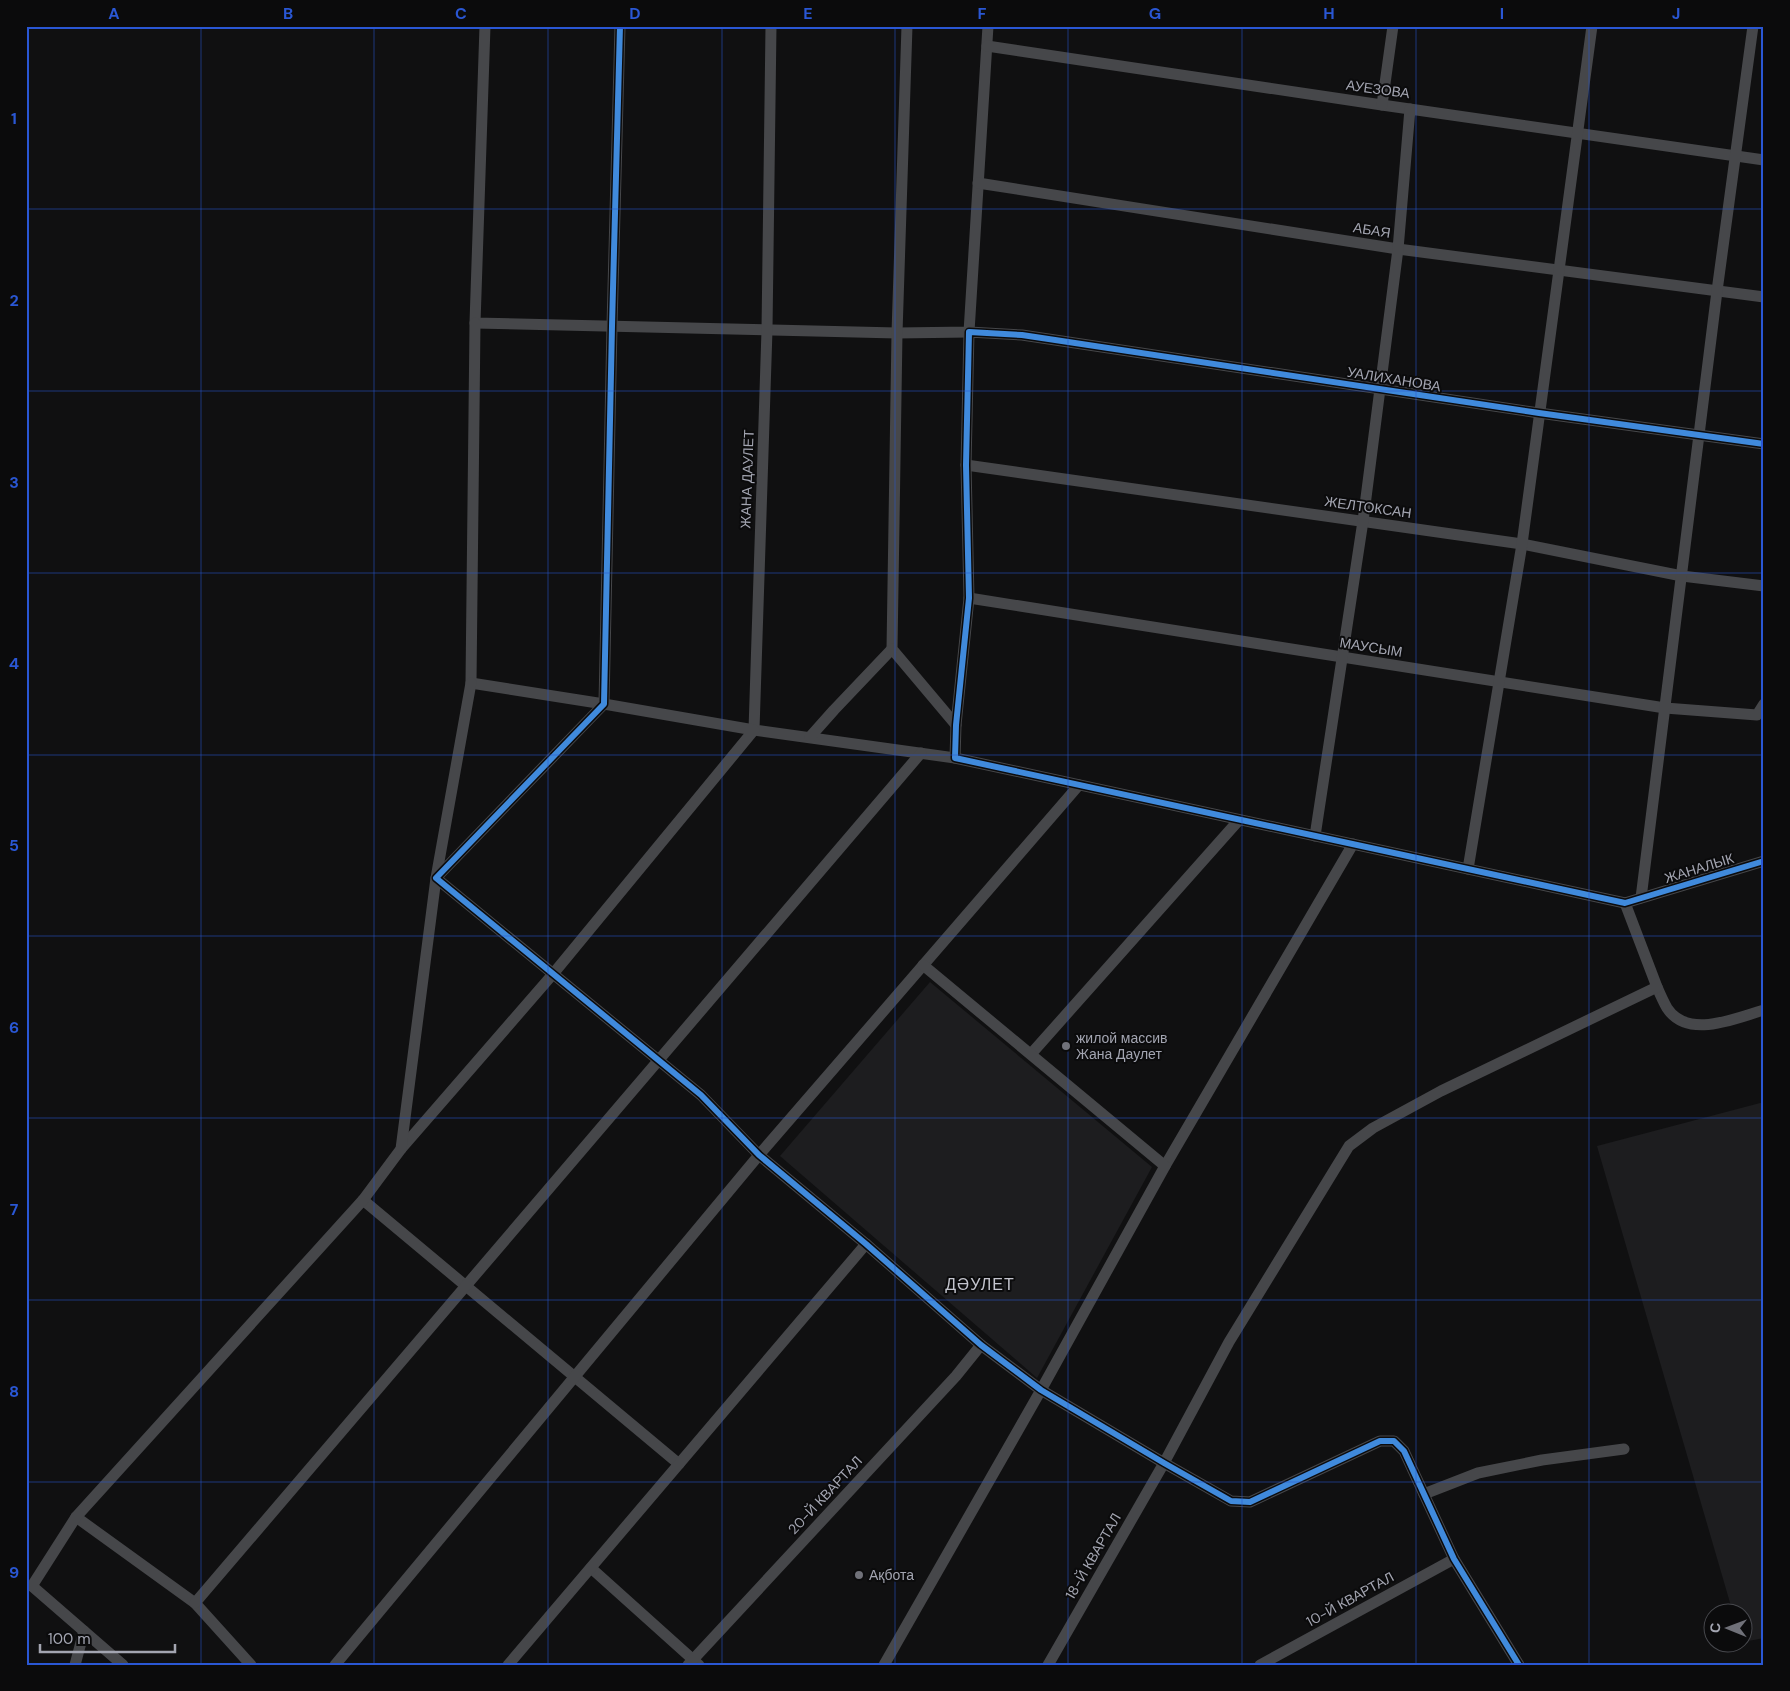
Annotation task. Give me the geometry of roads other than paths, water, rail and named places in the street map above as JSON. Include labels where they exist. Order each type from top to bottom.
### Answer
[{"type":"street","points":[[401,1149],[436,878],[471,683],[475,323],[485,26]]},
{"type":"street","points":[[436,878],[604,704],[620,26]]},
{"type":"street","name":"ЖАНА ДАУЛЕТ","points":[[754,730],[767,330],[771,26]]},
{"type":"street","points":[[907,26],[897,333],[892,649],[956,725]]},
{"type":"street","points":[[955,758],[956,725],[969,598],[966,465],[969,332],[988,26]]},
{"type":"street","points":[[1382,105],[1393,26]]},
{"type":"street","points":[[1468,869],[1522,544],[1592,26]]},
{"type":"street","points":[[1642,898],[1717,291],[1753,26]]},
{"type":"street","name":"АУЕЗОВА","points":[[988,46],[1764,160]]},
{"type":"street","points":[[1315,836],[1363,521],[1398,249],[1410,109]]},
{"type":"street","name":"АБАЯ","points":[[978,182],[1398,249],[1764,297]]},
{"type":"street","name":"УАЛИХАНОВА","points":[[475,323],[897,333],[969,332],[1022,335],[1539,414],[1764,444]]},
{"type":"street","name":"ЖЕЛТОКСАН","points":[[966,465],[1522,544],[1682,576],[1764,586]]},
{"type":"street","name":"МАУСЫМ","points":[[969,598],[1665,708],[1757,715],[1764,704]]},
{"type":"street","points":[[810,737],[892,649]]},
{"type":"street","points":[[471,683],[754,730],[955,758],[1625,904],[1667,1009],[1679,1020],[1694,1025],[1716,1024],[1764,1010]]},
{"type":"street","points":[[122,1665],[32,1586],[76,1517],[363,1200],[401,1149],[553,974],[754,730]]},
{"type":"street","points":[[195,1603],[921,753]]},
{"type":"street","points":[[335,1665],[760,1154],[1079,785]]},
{"type":"street","points":[[1031,1054],[1239,820]]},
{"type":"street","points":[[884,1665],[1166,1166],[1353,844]]},
{"type":"street","name":"ЖАНАЛЫК","points":[[1625,904],[1764,861]]},
{"type":"street","points":[[436,878],[701,1095],[760,1154],[981,1345],[1041,1390],[1164,1463],[1231,1501],[1250,1502],[1380,1441],[1394,1441],[1404,1451],[1454,1559],[1519,1665]]},
{"type":"street","points":[[923,965],[1166,1166]]},
{"type":"street","name":"18-Й КВАРТАЛ","points":[[1048,1665],[1164,1463],[1228,1342],[1349,1146],[1373,1128],[1441,1091],[1657,987]]},
{"type":"street","points":[[363,1200],[679,1464]]},
{"type":"street","points":[[508,1665],[866,1244]]},
{"type":"street","name":"20-Й КВАРТАЛ","points":[[693,1663],[924,1412],[981,1345]]},
{"type":"street","points":[[1424,1494],[1478,1473],[1542,1460],[1624,1449]]},
{"type":"street","points":[[76,1517],[195,1603],[252,1665]]},
{"type":"street","name":"10-Й КВАРТАЛ","points":[[1260,1665],[1454,1559]]},
{"type":"street","points":[[591,1568],[693,1663]]},
{"type":"street","points":[[74,1665],[84,1631]]},
{"type":"place","name":"жилой массив Жана Даулет","points":[[1066,1046]]},
{"type":"place","name":"Ақбота","points":[[859,1575]]},
{"type":"district","name":"ДӘУЛЕТ","points":[[980,1284]]}]
